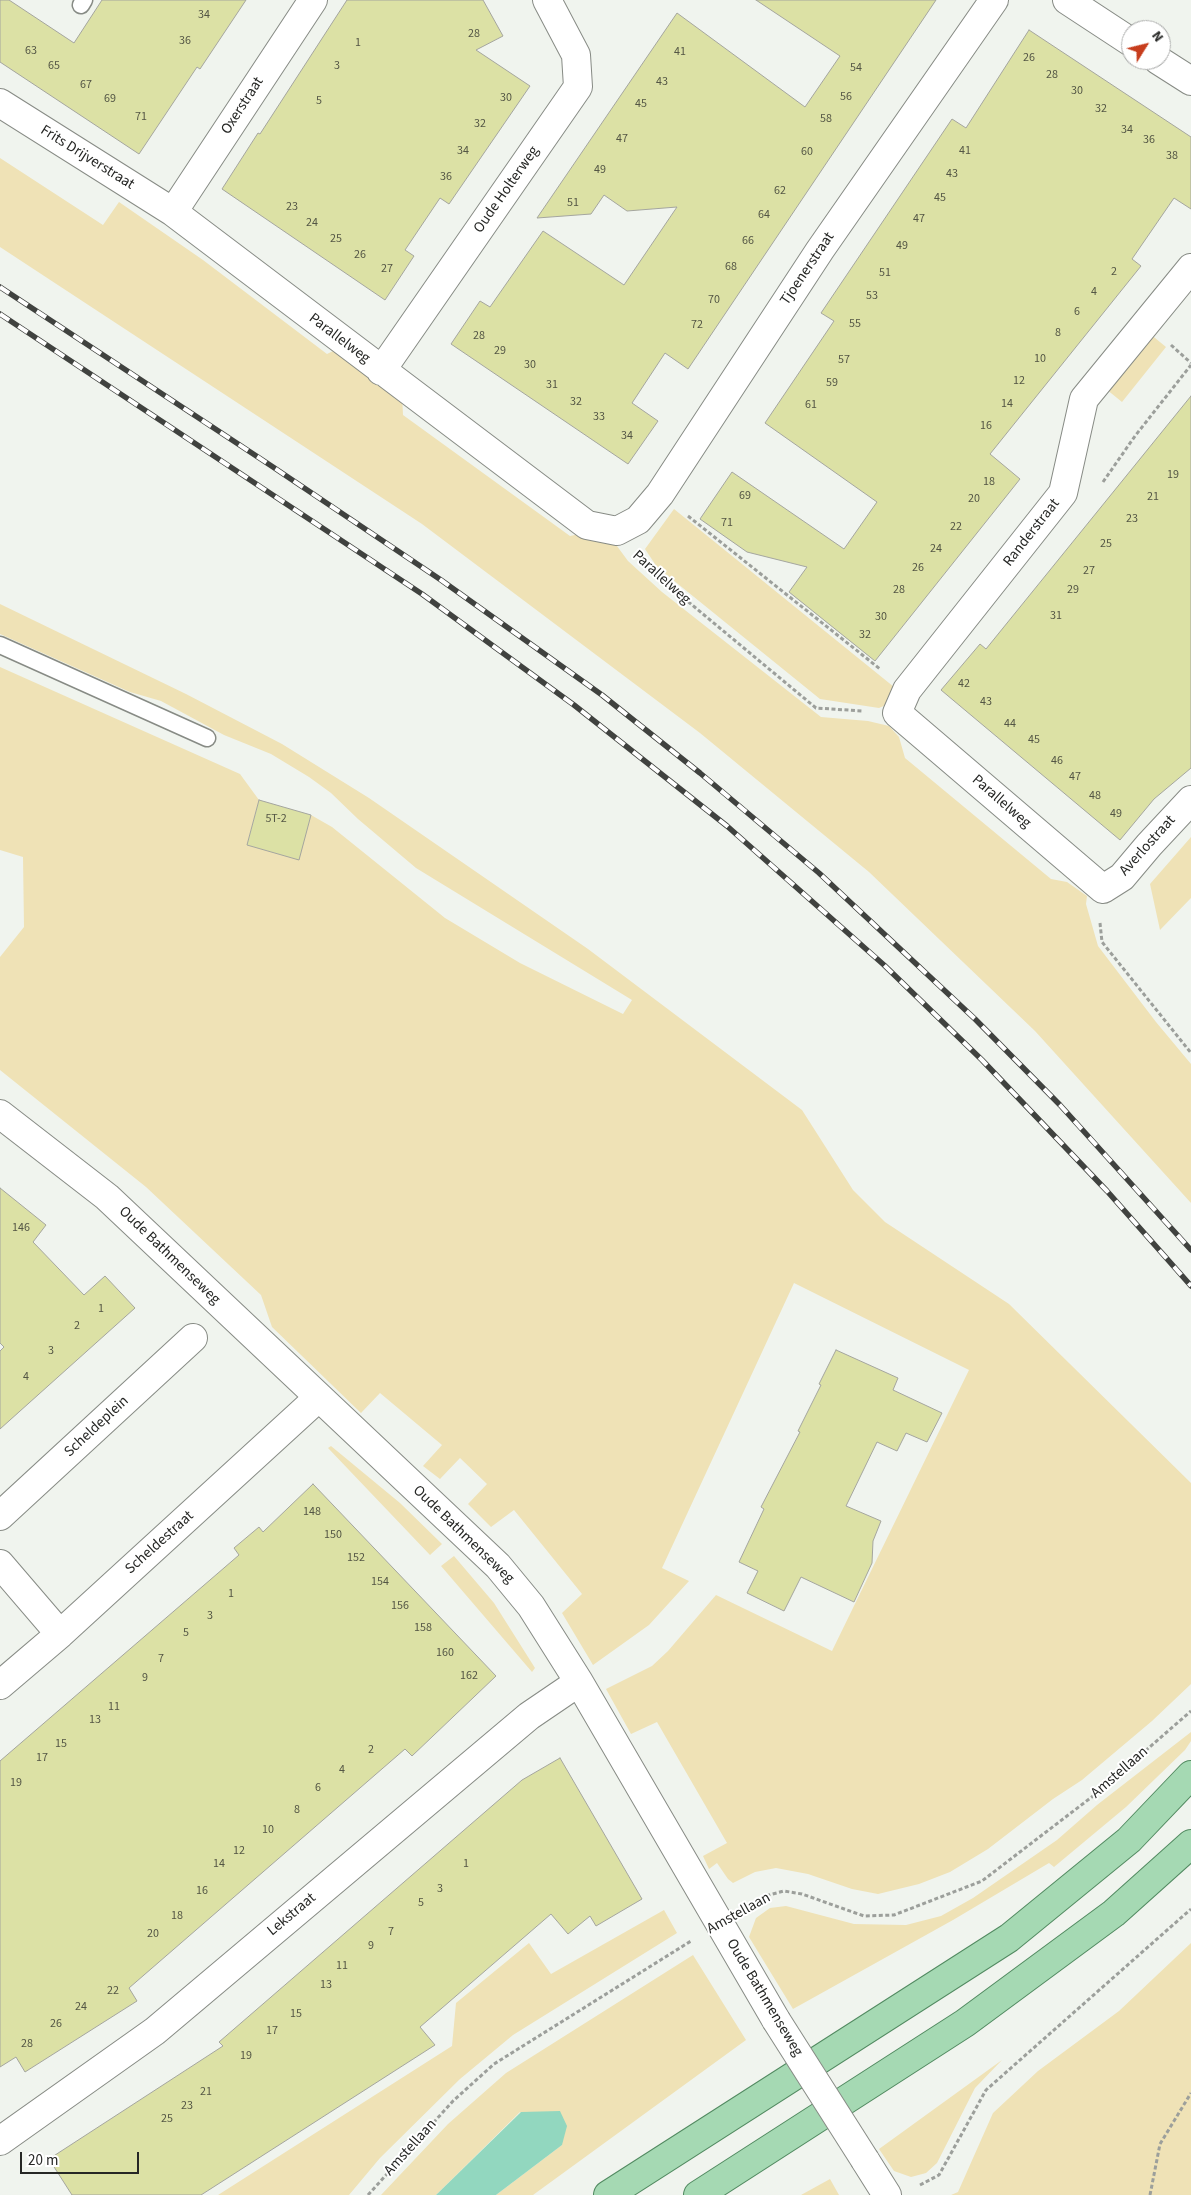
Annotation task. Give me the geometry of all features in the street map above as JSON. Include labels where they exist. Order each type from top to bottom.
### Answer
[{"type":"main road","points":[[608,2195],[1009,1938],[1129,1840],[1191,1775]]},
{"type":"main road","points":[[698,2195],[965,2023],[1114,1913],[1191,1844]]},
{"type":"street","name":"Oxerstraat","points":[[173,212],[313,0]]},
{"type":"street","name":"Oude Holterweg","points":[[381,371],[578,87],[576,55],[547,0]]},
{"type":"street","name":"Tjoenerstraat","points":[[617,531],[638,520],[660,494],[820,250],[994,0]]},
{"type":"street","points":[[1067,0],[1121,35]]},
{"type":"street","points":[[1171,69],[1191,82]]},
{"type":"street","name":"Frits Drijverstraat","points":[[0,103],[173,212]]},
{"type":"street","name":"Parallelweg","points":[[173,212],[381,371],[588,525],[617,531]]},
{"type":"street","name":"Randerstraat","points":[[902,702],[1063,493],[1084,399],[1191,268]]},
{"type":"street","name":"Parallelweg","points":[[902,702],[1102,889]]},
{"type":"street","name":"Averlostraat","points":[[1102,889],[1122,877],[1191,800]]},
{"type":"street","name":"Oude Bathmenseweg","points":[[0,1114],[107,1197],[498,1566],[531,1606],[579,1682],[776,2020],[887,2195]]},
{"type":"street","name":"Scheldeplein","points":[[0,1516],[193,1338]]},
{"type":"street","name":"Scheldestraat","points":[[0,1685],[60,1634],[318,1398]]},
{"type":"street","points":[[0,1564],[60,1634]]},
{"type":"street","name":"Lekstraat","points":[[0,2141],[155,2031],[529,1716],[579,1682]]},
{"type":"lane","points":[[0,645],[207,738]]},
{"type":"path","points":[[1102,484],[1135,436],[1191,365]]},
{"type":"path","points":[[660,494],[902,702]]},
{"type":"path","name":"Parallelweg","points":[[617,531],[632,554],[650,572],[816,708],[902,702]]},
{"type":"path","points":[[1102,889],[1098,907],[1102,942],[1191,1053]]},
{"type":"path","name":"Amstellaan","points":[[368,2195],[453,2101],[494,2064],[765,1896],[784,1891],[802,1894],[864,1916],[894,1915],[982,1881],[1097,1793],[1191,1711]]},
{"type":"path","points":[[917,2187],[939,2175],[986,2090],[1191,1909]]},
{"type":"path","points":[[1187,1913],[1191,1918]]},
{"type":"path","points":[[1150,2195],[1160,2144],[1191,2093]]},
{"type":"shaded area","points":[[0,158],[103,225],[119,202],[203,260],[327,354],[341,347],[402,394],[403,415],[570,536],[590,532],[614,542],[628,561],[662,592],[821,717],[868,721],[889,726],[899,737],[905,758],[1051,879],[1067,882],[1087,896],[1086,904],[1098,946],[1191,1064],[1191,1203],[1035,1031],[869,872],[700,733],[422,524],[0,247]]},
{"type":"shaded area","points":[[1149,333],[1166,347],[1122,402],[1106,389]]},
{"type":"shaded area","points":[[674,509],[894,687],[888,704],[879,708],[820,699],[657,567],[645,549]]},
{"type":"shaded area","points":[[0,604],[186,694],[282,744],[369,798],[588,949],[802,1110],[853,1190],[885,1222],[1009,1304],[1191,1483],[1191,1684],[1152,1721],[1082,1780],[1053,1799],[988,1849],[950,1872],[919,1884],[878,1894],[852,1889],[808,1874],[776,1868],[755,1872],[733,1883],[717,1863],[709,1869],[703,1856],[727,1843],[657,1722],[631,1734],[606,1689],[652,1666],[668,1651],[716,1595],[832,1651],[969,1370],[794,1283],[662,1568],[689,1581],[649,1625],[593,1665],[562,1613],[582,1594],[514,1510],[491,1527],[468,1504],[487,1484],[460,1458],[440,1479],[423,1466],[442,1445],[380,1393],[361,1413],[272,1327],[261,1295],[146,1187],[0,1070],[0,957],[24,927],[23,857],[0,850],[0,667],[240,774],[259,800],[247,845],[298,859],[311,815],[332,827],[445,918],[520,963],[623,1014],[632,1000],[416,868],[358,819],[331,793],[271,754],[224,735],[161,701],[130,692],[0,634]]},
{"type":"shaded area","points":[[1191,837],[1191,898],[1160,930],[1150,884]]},
{"type":"shaded area","points":[[331,1446],[400,1503],[442,1544],[430,1555],[328,1448]]},
{"type":"shaded area","points":[[454,1556],[494,1603],[535,1668],[532,1672],[441,1566]]},
{"type":"shaded area","points":[[1191,1732],[1191,1741],[1185,1750],[1126,1807],[1054,1867],[1049,1863],[953,1920],[793,2009],[749,1937],[756,1918],[770,1908],[786,1906],[854,1924],[906,1925],[941,1916],[973,1898],[1057,1840],[1097,1805]]},
{"type":"shaded area","points":[[664,1910],[677,1933],[513,2035],[460,2079],[380,2158],[349,2195],[218,2195],[452,2046],[456,2003],[529,1943],[551,1974]]},
{"type":"shaded area","points":[[1191,1943],[1191,2195],[951,2195],[958,2192],[993,2113],[1038,2071],[1119,2011]]},
{"type":"shaded area","points":[[693,1955],[746,2040],[533,2195],[496,2195],[562,2145],[520,2112],[436,2195],[381,2195],[448,2124],[506,2073]]},
{"type":"shaded area","points":[[1002,2060],[975,2088],[937,2163],[926,2173],[911,2177],[894,2171],[879,2149]]},
{"type":"shaded area","points":[[560,2111],[567,2126],[562,2145],[496,2195],[436,2195],[521,2112]]},
{"type":"shaded area","points":[[830,2179],[839,2195],[801,2195]]},
{"type":"building","points":[[0,0],[9,0],[74,43],[102,0],[246,0],[200,69],[197,67],[139,154],[0,62]]},
{"type":"building","points":[[347,0],[483,0],[503,36],[476,50],[530,86],[449,204],[440,198],[405,250],[414,256],[385,300],[222,189]]},
{"type":"building","points":[[756,0],[936,0],[688,369],[665,353],[632,403],[658,421],[628,464],[451,344],[480,301],[490,307],[543,231],[624,285],[677,207],[627,211],[604,195],[591,214],[537,218],[677,13],[805,107],[840,56]]},
{"type":"building","points":[[1029,30],[1191,137],[1191,209],[1174,198],[1132,259],[1141,266],[990,454],[1020,479],[875,661],[789,592],[807,567],[747,552],[700,519],[732,472],[844,549],[877,502],[765,423],[834,321],[821,313],[952,119],[966,128]]},
{"type":"building","points":[[1191,396],[1191,768],[1154,799],[1120,840],[941,690],[980,644],[986,649]]},
{"type":"building","points":[[259,800],[311,815],[299,860],[247,845]]},
{"type":"building","points":[[0,1188],[46,1225],[33,1242],[84,1295],[105,1276],[135,1308],[0,1429],[0,1351],[4,1347],[0,1343]]},
{"type":"building","points":[[836,1350],[898,1378],[893,1390],[942,1413],[927,1442],[906,1433],[897,1451],[877,1442],[846,1506],[881,1521],[873,1541],[872,1563],[854,1602],[801,1577],[784,1611],[747,1593],[758,1571],[739,1562],[764,1509],[761,1507],[800,1432],[798,1431]]},
{"type":"building","points":[[313,1484],[496,1676],[412,1756],[405,1749],[129,1988],[137,2001],[25,2072],[16,2057],[0,2067],[0,1761],[239,1555],[234,1548],[259,1527],[263,1532]]},
{"type":"building","points":[[560,1758],[642,1899],[596,1926],[590,1916],[568,1934],[551,1914],[420,2027],[435,2045],[201,2195],[72,2195],[49,2159],[223,2046],[219,2042],[522,1780]]},
{"type":"railway","points":[[0,287],[441,580],[602,695],[700,773],[819,873],[975,1019],[1060,1105],[1191,1250]]},
{"type":"railway","points":[[0,314],[422,594],[574,705],[727,826],[884,965],[982,1060],[1107,1191],[1191,1286]]}]
